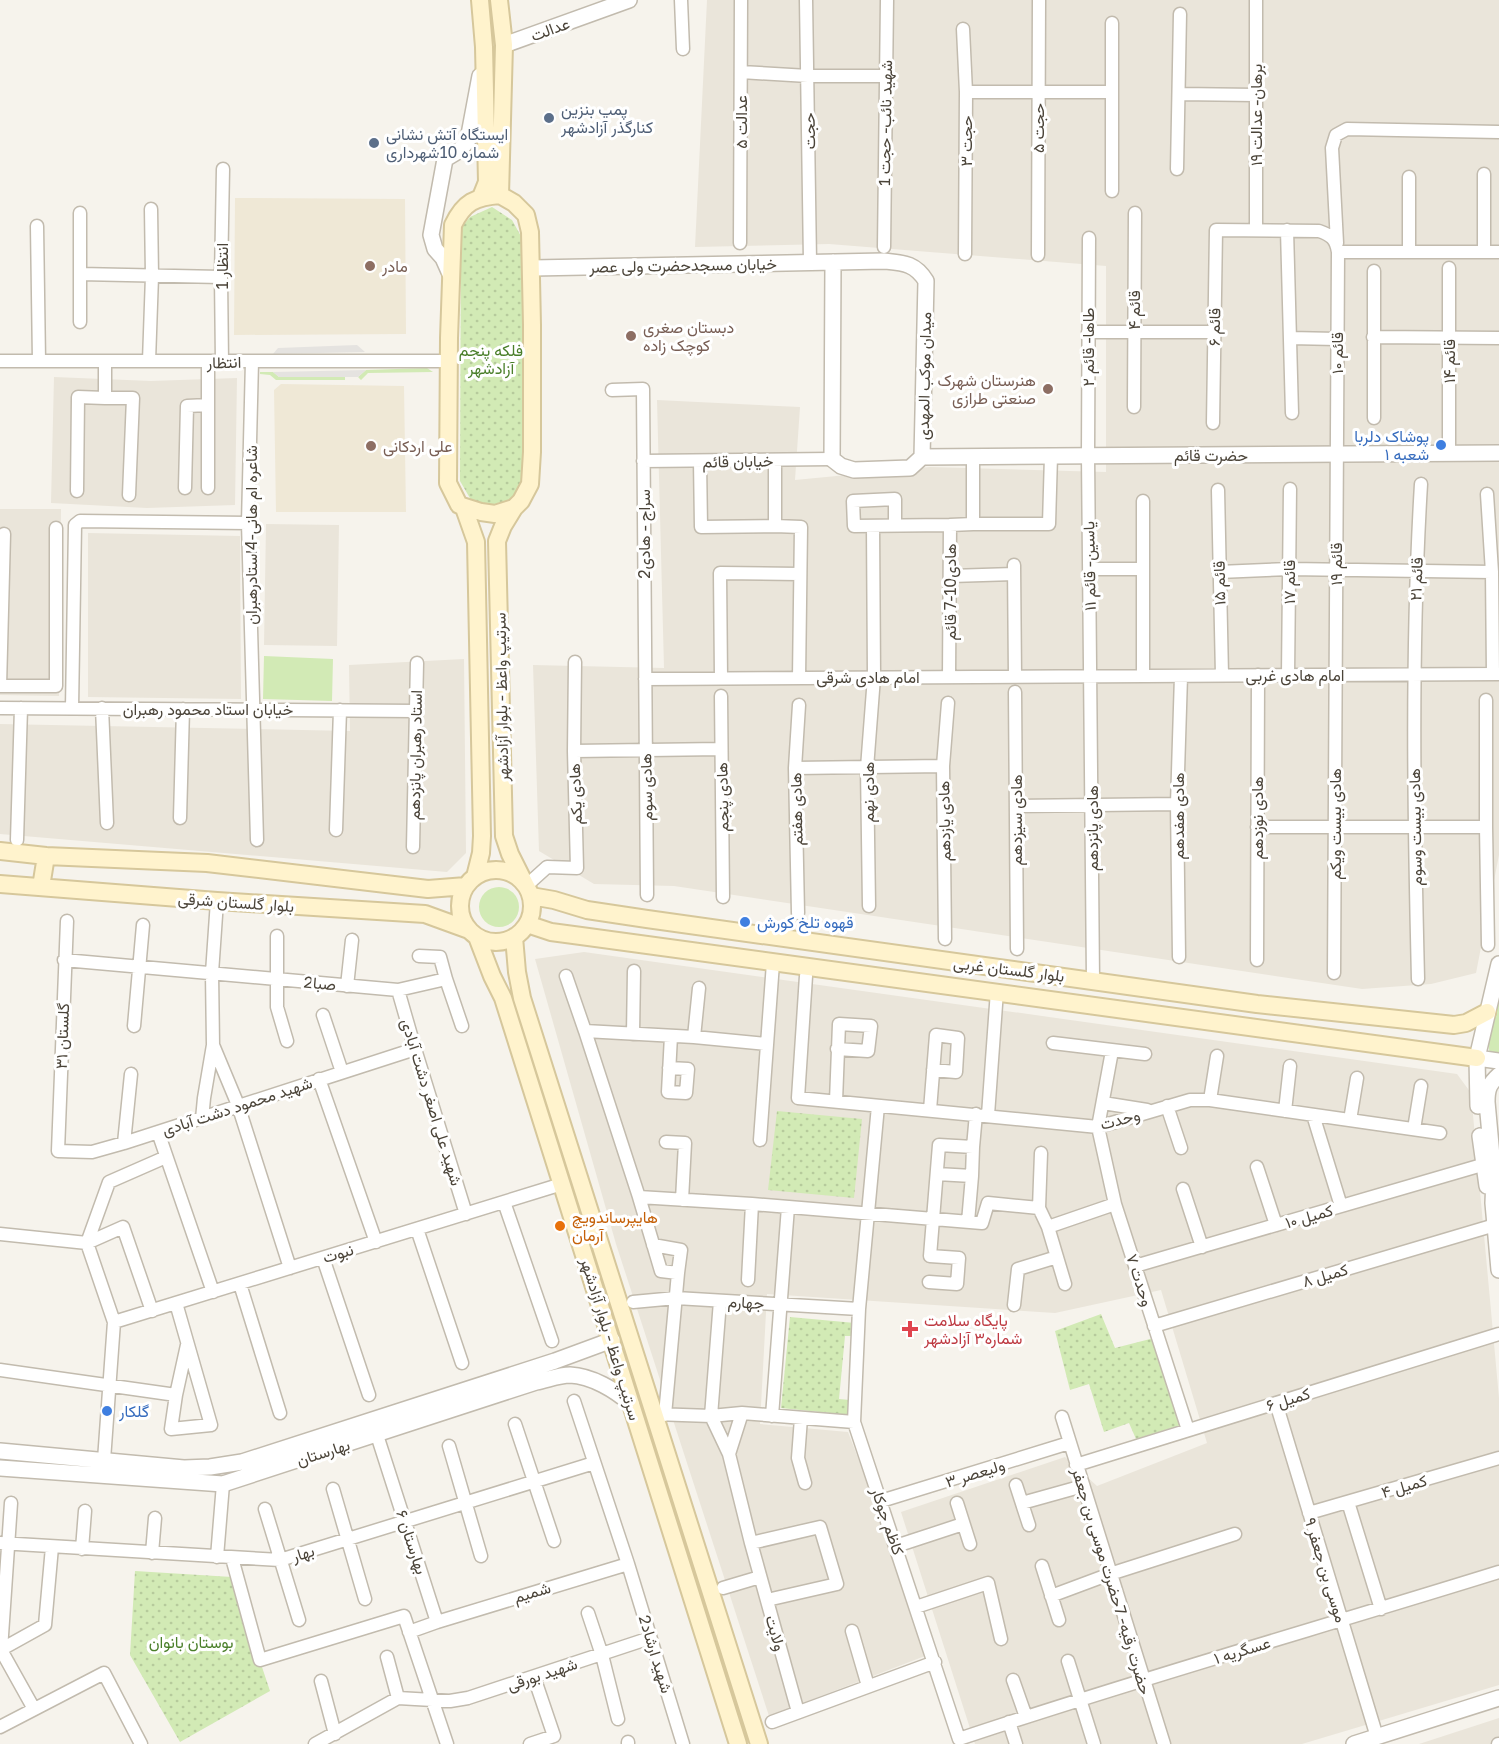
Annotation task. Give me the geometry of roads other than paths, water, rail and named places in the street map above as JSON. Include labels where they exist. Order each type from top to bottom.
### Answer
[{"type":"main road","points":[[480,0],[487,182],[481,197],[500,195],[504,45],[499,0]]},
{"type":"main road","name":"سرتیپ واعظ - بلوار آزادشهر","points":[[500,195],[514,203],[526,215],[530,232],[532,268],[530,484],[503,526],[497,541],[504,836],[528,891]]},
{"type":"main road","name":"سرتیپ واعظ - بلوار آزادشهر","points":[[471,882],[481,853],[482,836],[476,543],[464,508],[459,505],[448,483],[448,361],[453,225],[459,213],[469,203],[481,197]]},
{"type":"main road","points":[[464,508],[495,514],[514,508]]},
{"type":"main road","name":"بلوار گلستان شرقی","points":[[0,851],[46,856],[207,863],[428,890],[471,882]]},
{"type":"main road","points":[[41,887],[46,856]]},
{"type":"main road","points":[[488,871],[502,871],[515,876],[528,891],[532,910],[527,924],[514,937],[496,942],[473,933],[462,916],[460,909],[463,893],[471,882],[488,871]]},
{"type":"main road","name":"بلوار گلستان شرقی","points":[[0,884],[425,914],[473,933]]},
{"type":"main road","points":[[425,914],[432,907],[433,902],[433,897],[428,890]]},
{"type":"main road","name":"بلوار گلستان غربی","points":[[528,891],[587,910],[647,920],[1257,1004],[1454,1025],[1466,1023],[1487,1012]]},
{"type":"main road","points":[[581,936],[574,930],[573,921],[578,913],[587,910]]},
{"type":"main road","name":"بلوار گلستان غربی","points":[[527,924],[551,932],[1477,1058]]},
{"type":"main road","name":"سرتیپ واعظ - بلوار آزادشهر","points":[[473,933],[503,998],[562,1184],[608,1342],[738,1744]]},
{"type":"main road","name":"سرتیپ واعظ - بلوار آزادشهر","points":[[514,937],[517,972],[525,1009],[659,1414],[759,1744]]},
{"type":"main road","points":[[492,976],[499,969],[508,968],[517,972]]},
{"type":"main road","points":[[1454,1025],[1459,1032],[1460,1040],[1459,1048],[1454,1054]]},
{"type":"street","name":"عدالت","points":[[504,45],[629,0]]},
{"type":"street","points":[[681,0],[683,49]]},
{"type":"street","name":"عدالت ۵","points":[[740,243],[741,0]]},
{"type":"street","name":"حجت","points":[[806,0],[810,262]]},
{"type":"street","name":"شهید نائب- حجت 1","points":[[884,247],[887,0]]},
{"type":"street","name":"حجت ۵","points":[[1038,255],[1039,0]]},
{"type":"street","name":"برهان- عدالت ۱۹","points":[[1256,0],[1256,230]]},
{"type":"street","points":[[1177,169],[1180,14]]},
{"type":"street","points":[[1112,23],[1112,191]]},
{"type":"street","name":"حجت ۳","points":[[963,28],[966,92],[965,254]]},
{"type":"street","points":[[451,276],[443,258],[435,249],[431,235],[445,159],[460,150],[468,140],[484,58]]},
{"type":"street","points":[[741,72],[808,76],[886,76]]},
{"type":"street","points":[[966,92],[1112,92]]},
{"type":"street","points":[[1179,94],[1256,95]]},
{"type":"street","name":"قائم ۱۰","points":[[1336,454],[1337,248],[1332,148],[1336,135],[1347,129],[1499,132]]},
{"type":"street","name":"انتظار 1","points":[[222,363],[223,169]]},
{"type":"street","points":[[1484,174],[1484,252]]},
{"type":"street","points":[[1409,252],[1410,177]]},
{"type":"street","points":[[149,361],[152,276],[151,209]]},
{"type":"street","points":[[80,213],[81,322]]},
{"type":"street","name":"قائم ۴","points":[[1134,407],[1135,213]]},
{"type":"street","points":[[37,226],[39,361]]},
{"type":"street","name":"قائم ۶","points":[[1213,423],[1216,230],[1256,230]]},
{"type":"street","points":[[1256,230],[1319,231],[1331,236],[1337,248],[1409,252],[1499,252]]},
{"type":"street","points":[[1287,230],[1292,413]]},
{"type":"street","name":"طاها- قائم ۲","points":[[1088,456],[1089,238]]},
{"type":"street","name":"میدان موکب المهدی","points":[[832,459],[854,470],[910,468],[922,457],[926,281],[920,271],[909,264],[884,261],[833,262]]},
{"type":"street","points":[[832,459],[833,262]]},
{"type":"street","name":"خیابان مسجدحضرت ولی عصر","points":[[532,268],[833,262]]},
{"type":"street","name":"قائم ۱۴","points":[[1449,268],[1449,454]]},
{"type":"street","points":[[1374,271],[1374,418]]},
{"type":"street","points":[[80,274],[221,277]]},
{"type":"street","points":[[1088,332],[1213,332]]},
{"type":"street","points":[[1373,337],[1499,338]]},
{"type":"street","points":[[1290,338],[1336,339]]},
{"type":"street","points":[[105,361],[105,398]]},
{"type":"street","name":"شاعره ام هانی-4استادرهبران","points":[[252,361],[248,523],[257,840]]},
{"type":"street","name":"انتظار","points":[[0,362],[448,361]]},
{"type":"street","points":[[208,363],[208,488]]},
{"type":"street","name":"سراج - هادی2","points":[[612,390],[643,389],[645,679]]},
{"type":"street","points":[[77,491],[78,397],[133,398],[129,495]]},
{"type":"street","points":[[185,488],[187,406],[208,405]]},
{"type":"street","name":"حضرت قائم","points":[[922,457],[1499,453]]},
{"type":"street","name":"قائم ۱۹","points":[[1335,675],[1336,454]]},
{"type":"street","points":[[973,524],[1049,524],[1051,456]]},
{"type":"street","name":"یاسین- قائم ۱۱","points":[[1088,456],[1090,676]]},
{"type":"street","name":"هادی10-7 قائم","points":[[949,677],[950,525],[973,524],[973,457]]},
{"type":"street","name":"خیابان قائم","points":[[643,461],[832,459]]},
{"type":"street","points":[[775,460],[775,526]]},
{"type":"street","points":[[700,461],[701,527],[801,527],[799,678]]},
{"type":"street","name":"قائم ۲۱","points":[[1415,674],[1416,570],[1421,484]]},
{"type":"street","name":"قائم ۱۷","points":[[1288,675],[1290,489]]},
{"type":"street","name":"قائم ۱۵","points":[[1218,490],[1222,675]]},
{"type":"street","points":[[1487,494],[1496,674]]},
{"type":"street","points":[[895,525],[895,499],[853,501],[854,526],[950,525]]},
{"type":"street","points":[[1143,501],[1143,676]]},
{"type":"street","points":[[72,708],[75,525],[80,521],[248,523]]},
{"type":"street","name":"هادی نهم","points":[[868,906],[867,768],[874,677],[873,525]]},
{"type":"street","points":[[4,534],[0,686],[56,686],[56,528]]},
{"type":"street","points":[[951,576],[1014,569],[1015,677]]},
{"type":"street","points":[[1089,569],[1143,569]]},
{"type":"street","points":[[1219,572],[1336,569],[1492,572]]},
{"type":"street","points":[[721,678],[720,573],[799,574]]},
{"type":"street","name":"هادی یکم","points":[[528,891],[547,867],[577,868],[574,751],[575,662]]},
{"type":"street","name":"استاد رهبران پانزدهم","points":[[412,847],[417,663]]},
{"type":"street","name":"هادی بیست وسوم","points":[[1415,674],[1414,827],[1418,979]]},
{"type":"street","name":"امام هادی غربی","points":[[1090,676],[1496,674]]},
{"type":"street","name":"هادی نوزدهم","points":[[1257,960],[1258,675]]},
{"type":"street","name":"هادی بیست ویکم","points":[[1334,973],[1335,675]]},
{"type":"street","name":"امام هادی شرقی","points":[[645,679],[1090,676]]},
{"type":"street","name":"هادی پانزدهم","points":[[1090,676],[1093,980]]},
{"type":"street","name":"هادی هفدهم","points":[[1179,957],[1177,804],[1181,676]]},
{"type":"street","name":"هادی سوم","points":[[645,679],[647,895]]},
{"type":"street","name":"هادی سیزدهم","points":[[1015,692],[1017,949]]},
{"type":"street","name":"هادی پنجم","points":[[721,696],[723,897]]},
{"type":"street","points":[[1486,700],[1488,945]]},
{"type":"street","name":"هادی یازدهم","points":[[945,939],[944,766],[948,703]]},
{"type":"street","name":"هادی هفتم","points":[[798,912],[795,768],[799,705]]},
{"type":"street","name":"خیابان استاد محمود رهبران","points":[[0,708],[416,711]]},
{"type":"street","points":[[17,840],[21,708]]},
{"type":"street","points":[[102,708],[107,823]]},
{"type":"street","points":[[180,818],[183,709]]},
{"type":"street","points":[[336,830],[340,710]]},
{"type":"street","points":[[574,751],[721,749]]},
{"type":"street","points":[[795,768],[944,766]]},
{"type":"street","points":[[1016,806],[1177,804]]},
{"type":"street","points":[[1257,827],[1486,827]]},
{"type":"street","points":[[202,1119],[213,1045],[212,974],[217,901]]},
{"type":"street","name":"گلستان ۳۱","points":[[58,1151],[67,921]]},
{"type":"street","points":[[134,1026],[143,925]]},
{"type":"street","points":[[277,936],[277,1007],[287,1041]]},
{"type":"street","points":[[347,986],[352,940]]},
{"type":"street","points":[[419,956],[440,957],[462,1026]]},
{"type":"street","name":"صبا2","points":[[64,960],[398,990],[428,985],[446,979]]},
{"type":"street","points":[[760,1140],[773,963]]},
{"type":"street","points":[[1496,1202],[1485,1182],[1482,1165],[1476,1081],[1477,1058],[1499,964]]},
{"type":"street","points":[[633,1034],[634,971]]},
{"type":"street","points":[[566,976],[661,1271],[678,1273]]},
{"type":"street","name":"وحدت","points":[[806,976],[798,1098],[1098,1127],[1190,1100],[1210,1100],[1440,1133]]},
{"type":"street","points":[[694,1037],[699,988]]},
{"type":"street","name":"شهید علی اصغر دشت آبادی","points":[[398,990],[466,1214]]},
{"type":"street","points":[[968,1222],[974,1147],[982,1115],[997,991]]},
{"type":"street","points":[[323,1015],[342,1072]]},
{"type":"street","points":[[836,1101],[837,1049],[838,1024],[871,1026],[868,1051],[837,1049]]},
{"type":"street","points":[[585,1032],[694,1037],[767,1044]]},
{"type":"street","points":[[930,1110],[933,1070],[936,1035],[958,1038],[956,1072],[933,1070]]},
{"type":"street","points":[[669,1068],[688,1069],[686,1093],[668,1092],[669,1068],[671,1036]]},
{"type":"street","points":[[1053,1043],[1145,1054]]},
{"type":"street","points":[[213,1045],[238,1105],[290,1268]]},
{"type":"street","name":"شهید محمود دشت آبادی","points":[[58,1151],[93,1152],[415,1049]]},
{"type":"street","points":[[1098,1127],[1112,1051]]},
{"type":"street","points":[[1454,1054],[1468,1063],[1476,1081]]},
{"type":"street","points":[[1210,1100],[1217,1056]]},
{"type":"street","points":[[1477,1058],[1499,1061]]},
{"type":"street","points":[[1285,1111],[1290,1066]]},
{"type":"street","points":[[124,1143],[131,1074]]},
{"type":"street","points":[[1499,1075],[1491,1082],[1487,1090],[1499,1270]]},
{"type":"street","points":[[1350,1120],[1357,1078]]},
{"type":"street","points":[[319,1080],[376,1242]]},
{"type":"street","points":[[1414,1129],[1421,1086]]},
{"type":"street","points":[[1103,1103],[1152,1111]]},
{"type":"street","name":"کاظم جوکار","points":[[878,1106],[859,1309],[854,1422],[960,1742],[1009,1722],[1143,1680]]},
{"type":"street","points":[[1167,1106],[1181,1148]]},
{"type":"street","points":[[1313,1115],[1341,1206]]},
{"type":"street","name":"وحدت ۷","points":[[1098,1127],[1115,1204],[1188,1431]]},
{"type":"street","points":[[158,1132],[213,1292]]},
{"type":"street","points":[[666,1142],[685,1143],[682,1200]]},
{"type":"street","points":[[929,1282],[957,1284],[959,1258],[930,1256],[939,1145],[974,1147]]},
{"type":"street","points":[[1041,1153],[1039,1208],[1065,1284]]},
{"type":"street","points":[[103,1468],[114,1322],[87,1242],[109,1182],[166,1157]]},
{"type":"street","name":"کمیل ۱۰","points":[[1135,1266],[1482,1165]]},
{"type":"street","points":[[1257,1167],[1276,1225]]},
{"type":"street","points":[[937,1174],[972,1176]]},
{"type":"street","name":"نبوت","points":[[114,1322],[562,1184]]},
{"type":"street","points":[[1183,1189],[1202,1247]]},
{"type":"street","points":[[639,1197],[982,1223],[988,1203],[1039,1208]]},
{"type":"street","points":[[504,1202],[552,1341]]},
{"type":"street","points":[[748,1280],[752,1204]]},
{"type":"street","points":[[1047,1227],[1115,1204]]},
{"type":"street","points":[[772,1416],[788,1207]]},
{"type":"street","name":"کمیل ۸","points":[[1154,1326],[1495,1225]]},
{"type":"street","points":[[0,1234],[87,1242],[123,1227],[152,1311]]},
{"type":"street","points":[[417,1229],[462,1364]]},
{"type":"street","points":[[653,1245],[681,1250],[659,1414],[711,1416],[742,1413],[854,1422]]},
{"type":"street","points":[[1014,1305],[1018,1269],[1057,1257]]},
{"type":"street","points":[[323,1258],[369,1395]]},
{"type":"street","points":[[240,1284],[280,1413]]},
{"type":"street","name":"جهارم","points":[[633,1302],[676,1298],[859,1309]]},
{"type":"street","points":[[711,1416],[720,1301]]},
{"type":"street","points":[[176,1304],[211,1425],[171,1429],[187,1346]]},
{"type":"street","name":"کمیل ۶","points":[[1076,1465],[1499,1334]]},
{"type":"street","name":"بهارستان","points":[[0,1468],[184,1468],[242,1462],[608,1342]]},
{"type":"street","points":[[0,1370],[176,1395]]},
{"type":"street","name":"بهارستان","points":[[0,1451],[223,1484],[536,1382],[568,1375],[599,1383],[626,1399]]},
{"type":"street","name":"شهید ارشاد2","points":[[574,1401],[628,1564],[683,1744]]},
{"type":"street","name":"موسی بن جعفر ۹","points":[[1275,1403],[1377,1737]]},
{"type":"street","points":[[729,1454],[742,1413]]},
{"type":"street","name":"ولایت","points":[[711,1416],[729,1454],[760,1577],[798,1712]]},
{"type":"street","name":"حضرت رقیه- 7حضرت موسی بن جعفر","points":[[1062,1417],[1164,1744]]},
{"type":"street","points":[[801,1418],[798,1458],[805,1484]]},
{"type":"street","points":[[371,1419],[377,1435]]},
{"type":"street","points":[[516,1424],[554,1541]]},
{"type":"street","name":"بهارستان ۶","points":[[377,1435],[437,1622]]},
{"type":"street","name":"ولیعصر ۳","points":[[881,1501],[1070,1443]]},
{"type":"street","points":[[449,1446],[482,1556]]},
{"type":"street","name":"کمیل ۴","points":[[1309,1513],[1499,1458]]},
{"type":"street","name":"بهار","points":[[4,1543],[280,1560],[594,1463]]},
{"type":"street","points":[[217,1557],[223,1484]]},
{"type":"street","points":[[1016,1485],[1029,1525]]},
{"type":"street","points":[[1022,1503],[1083,1486]]},
{"type":"street","points":[[333,1490],[365,1599]]},
{"type":"street","points":[[1348,1502],[1381,1609]]},
{"type":"street","points":[[11,1503],[4,1543],[1,1650],[34,1709]]},
{"type":"street","points":[[957,1503],[970,1544]]},
{"type":"street","points":[[265,1509],[299,1620]]},
{"type":"street","points":[[82,1549],[85,1511]]},
{"type":"street","points":[[152,1553],[155,1518]]},
{"type":"street","points":[[896,1546],[963,1524]]},
{"type":"street","points":[[751,1543],[820,1527],[837,1584],[767,1600]]},
{"type":"street","points":[[1051,1596],[1110,1574],[1235,1534]]},
{"type":"street","points":[[1,1650],[45,1625],[52,1546]]},
{"type":"street","points":[[232,1558],[260,1660],[404,1616],[447,1744]]},
{"type":"street","name":"شمیم","points":[[437,1622],[628,1564]]},
{"type":"street","points":[[1042,1566],[1059,1620]]},
{"type":"street","name":"عسگریه ۱","points":[[1143,1680],[1499,1572]]},
{"type":"street","points":[[723,1588],[760,1577]]},
{"type":"street","points":[[916,1607],[988,1583],[1002,1639]]},
{"type":"street","points":[[588,1613],[602,1655],[618,1719]]},
{"type":"street","points":[[409,1632],[437,1622]]},
{"type":"street","points":[[852,1631],[868,1686]]},
{"type":"street","name":"شهید بورقی","points":[[399,1698],[450,1701],[468,1698],[650,1638]]},
{"type":"street","points":[[315,1744],[399,1698],[387,1657]]},
{"type":"street","points":[[1068,1661],[1094,1744]]},
{"type":"street","points":[[772,1722],[935,1662]]},
{"type":"street","points":[[0,1727],[104,1673],[141,1744]]},
{"type":"street","points":[[530,1744],[554,1736],[534,1677]]},
{"type":"street","points":[[1013,1680],[1026,1717]]},
{"type":"street","points":[[321,1681],[335,1734]]},
{"type":"street","points":[[1354,1744],[1499,1698]]},
{"type":"street","points":[[1009,1722],[1017,1744]]},
{"type":"place","name":"پمپ بنزین کنارگذر آزادشهر","points":[[549,118]]},
{"type":"place","name":"ایستگاه آتش نشانی شماره 10شهرداری","points":[[374,143]]},
{"type":"place","name":"مادر","points":[[370,266]]},
{"type":"place","name":"دبستان صغری کوچک زاده","points":[[631,336]]},
{"type":"place","name":"هنرستان شهرک صنعتی طرازی","points":[[1048,389]]},
{"type":"place","name":"پوشاک دلربا شعبه ۱","points":[[1441,445]]},
{"type":"place","name":"علی اردکانی","points":[[371,446]]},
{"type":"place","name":"قهوه تلخ کورش","points":[[745,922]]},
{"type":"place","name":"هایپرساندویچ آرمان","points":[[560,1226]]},
{"type":"place","name":"پایگاه سلامت شماره۳ آزادشهر","points":[[910,1329]]},
{"type":"place","name":"گلکار","points":[[107,1411]]},
{"type":"park label","name":"فلکه پنجم آزادشهر","points":[[491,359]]},
{"type":"park label","name":"بوستان بانوان","points":[[191,1642]]}]
